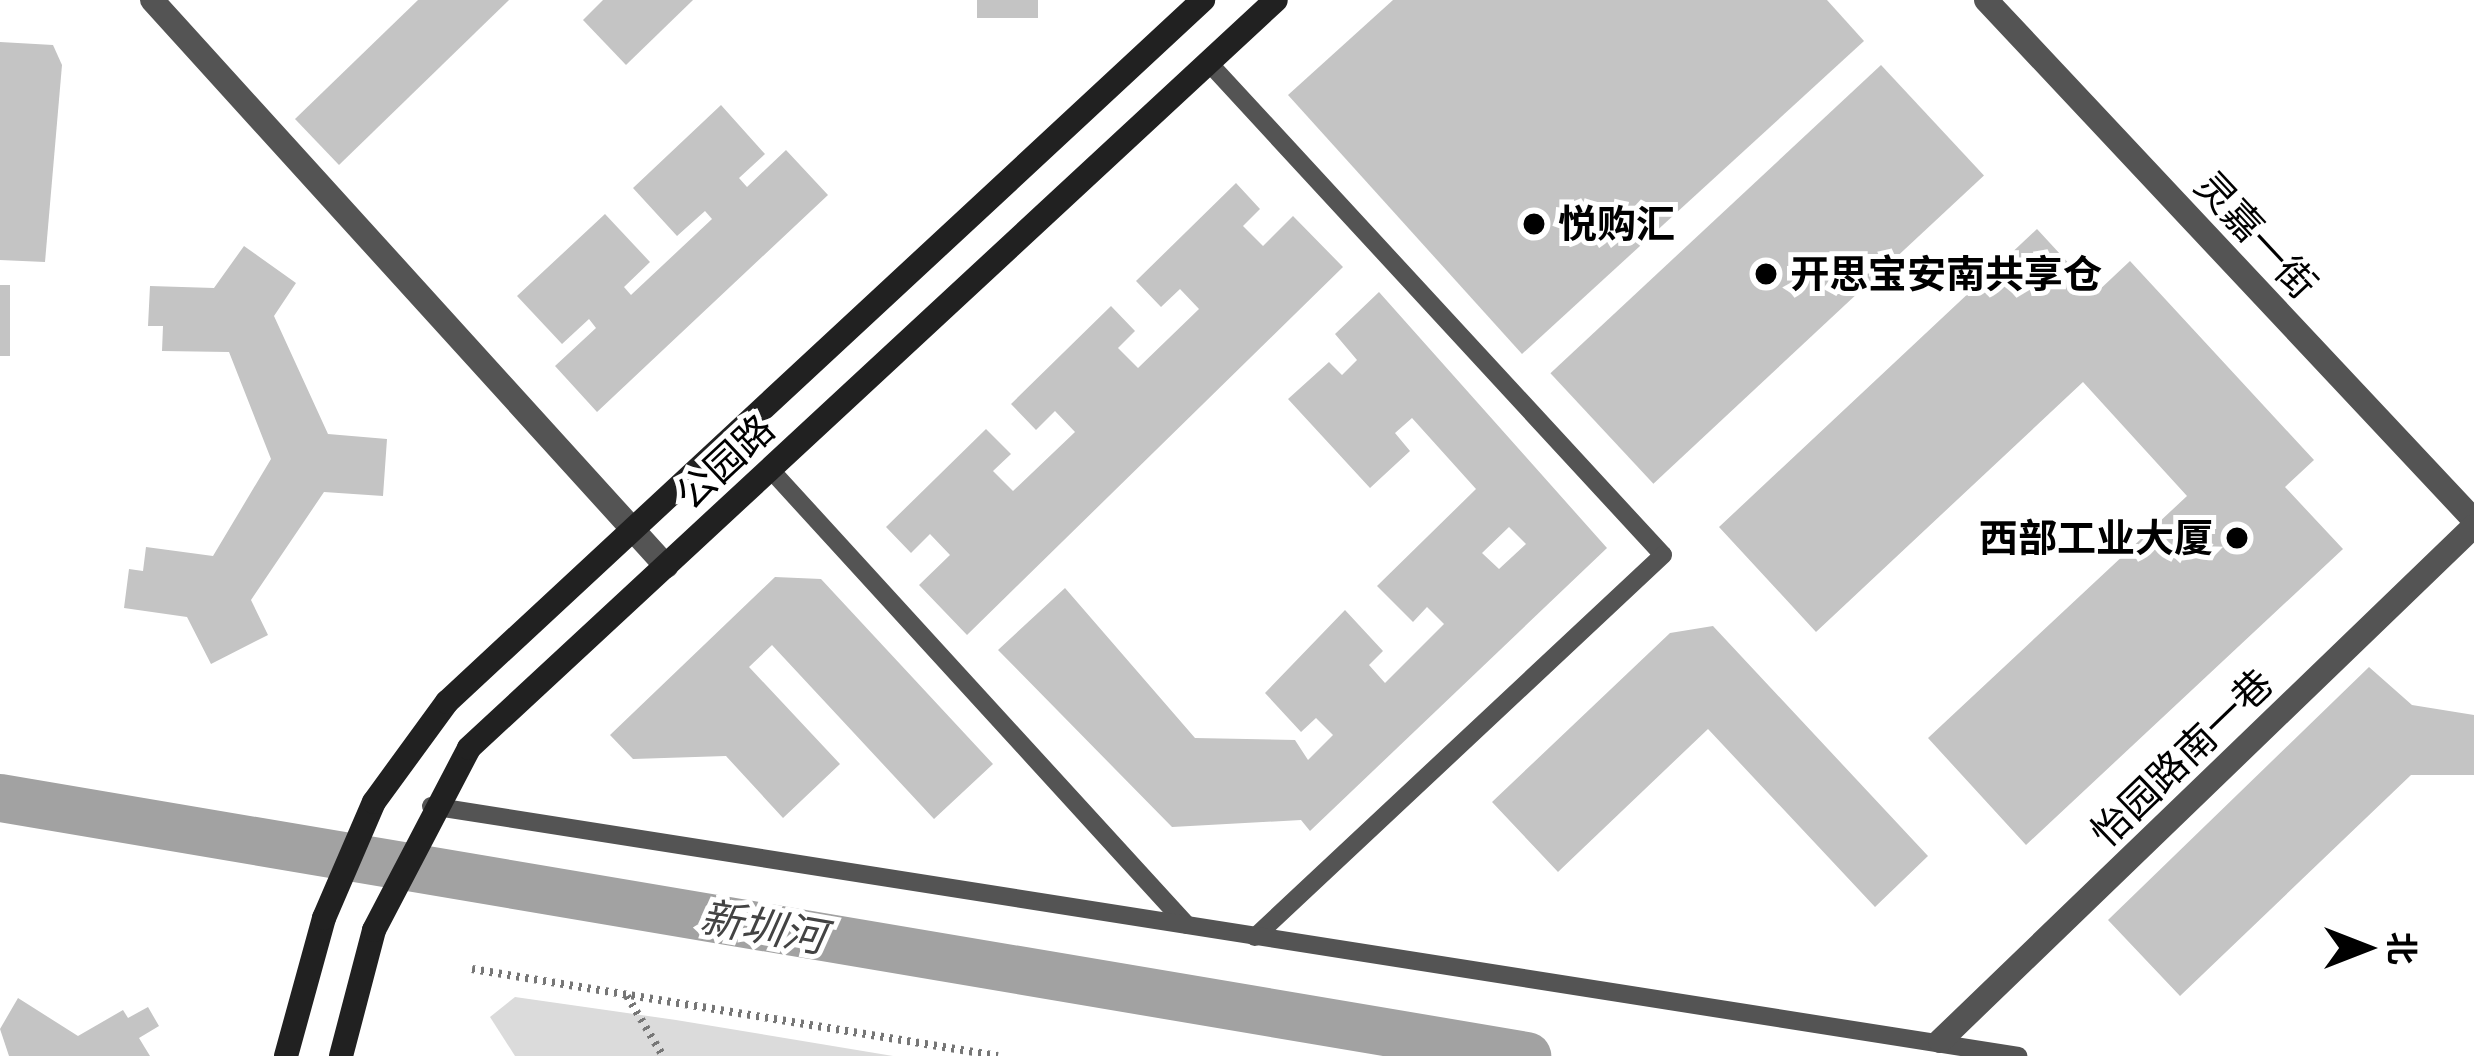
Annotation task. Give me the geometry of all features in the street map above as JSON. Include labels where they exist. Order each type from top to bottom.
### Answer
[{"type":"main road","name":"公园路","points":[[286,1056],[324,918],[374,802],[447,702],[1203,0]]},
{"type":"main road","name":"公园路","points":[[341,1056],[374,930],[431,806],[469,748],[1276,0]]},
{"type":"street","points":[[152,0],[666,566]]},
{"type":"street","name":"灵嘉一街","points":[[1985,0],[2474,523]]},
{"type":"street","name":"怡园路南一巷","points":[[1940,1041],[2474,523]]},
{"type":"lane","points":[[1209,63],[1663,555],[1255,937]]},
{"type":"lane","points":[[770,469],[1187,925]]},
{"type":"lane","points":[[431,806],[2018,1056]]},
{"type":"path","points":[[472,969],[998,1056]]},
{"type":"path","points":[[627,995],[663,1056]]},
{"type":"shaded area","points":[[515,997],[893,1056],[515,1056],[490,1017]]},
{"type":"building","points":[[418,0],[509,0],[339,165],[295,119]]},
{"type":"building","points":[[603,0],[693,0],[626,65],[583,20]]},
{"type":"building","points":[[977,0],[1038,0],[1038,18],[977,18]]},
{"type":"building","name":"悦购汇","points":[[1393,0],[1827,0],[1864,41],[1522,354],[1288,95]]},
{"type":"building","points":[[0,42],[53,45],[62,65],[45,262],[0,260]]},
{"type":"building","name":"开思宝安南共享仓","points":[[1881,65],[1984,175],[1653,484],[1550,373]]},
{"type":"building","points":[[721,105],[765,154],[739,178],[747,187],[786,150],[828,195],[597,412],[555,366],[596,328],[589,319],[562,344],[517,296],[605,214],[650,262],[624,287],[631,295],[712,219],[705,211],[677,236],[633,188]]},
{"type":"building","points":[[1236,183],[1260,209],[1243,226],[1263,246],[1293,216],[1343,267],[967,635],[919,585],[950,555],[930,534],[911,553],[886,527],[986,429],[1011,454],[993,471],[1013,491],[1075,432],[1055,411],[1036,430],[1011,404],[1111,306],[1135,331],[1118,348],[1138,368],[1199,309],[1180,289],[1161,307],[1136,281]]},
{"type":"building","name":"西部工业大厦","points":[[2037,229],[2096,293],[2130,261],[2314,460],[2285,487],[2343,549],[2026,845],[1928,738],[2187,496],[2083,382],[1816,632],[1719,527]]},
{"type":"building","points":[[244,246],[296,283],[274,316],[328,434],[387,439],[383,496],[324,492],[251,600],[268,635],[211,664],[187,617],[124,608],[129,569],[143,571],[146,547],[213,556],[271,459],[229,352],[162,351],[163,326],[148,326],[150,286],[214,288]]},
{"type":"building","points":[[0,285],[10,285],[10,356],[0,356]]},
{"type":"building","points":[[1379,292],[1607,548],[1310,831],[1301,820],[1172,827],[998,650],[1065,588],[1195,738],[1295,740],[1308,760],[1333,735],[1316,718],[1301,732],[1265,693],[1345,610],[1383,651],[1369,665],[1385,683],[1444,624],[1427,607],[1413,622],[1377,586],[1476,489],[1412,418],[1395,433],[1410,451],[1370,488],[1288,399],[1329,362],[1342,375],[1357,360],[1335,334]],"holes":[[[1509,527],[1526,544],[1499,569],[1482,553]]]},
{"type":"building","points":[[775,577],[821,579],[993,764],[934,819],[772,645],[749,667],[840,764],[783,818],[726,756],[633,759],[610,735]]},
{"type":"building","points":[[1713,626],[1928,856],[1875,907],[1708,729],[1558,872],[1492,802],[1670,633]]},
{"type":"building","points":[[2369,667],[2412,705],[2474,715],[2474,775],[2411,775],[2180,996],[2108,920]]},
{"type":"building","points":[[18,998],[78,1036],[123,1010],[128,1018],[148,1007],[159,1026],[139,1038],[150,1056],[9,1056],[0,1029]]},
{"type":"waterway","name":"新圳河","points":[[0,798],[1527,1056]]},
{"type":"place","name":"悦购汇","points":[[1534,224]]},
{"type":"place","name":"开思宝安南共享仓","points":[[1766,274]]},
{"type":"place","name":"西部工业大厦","points":[[2237,538]]}]
